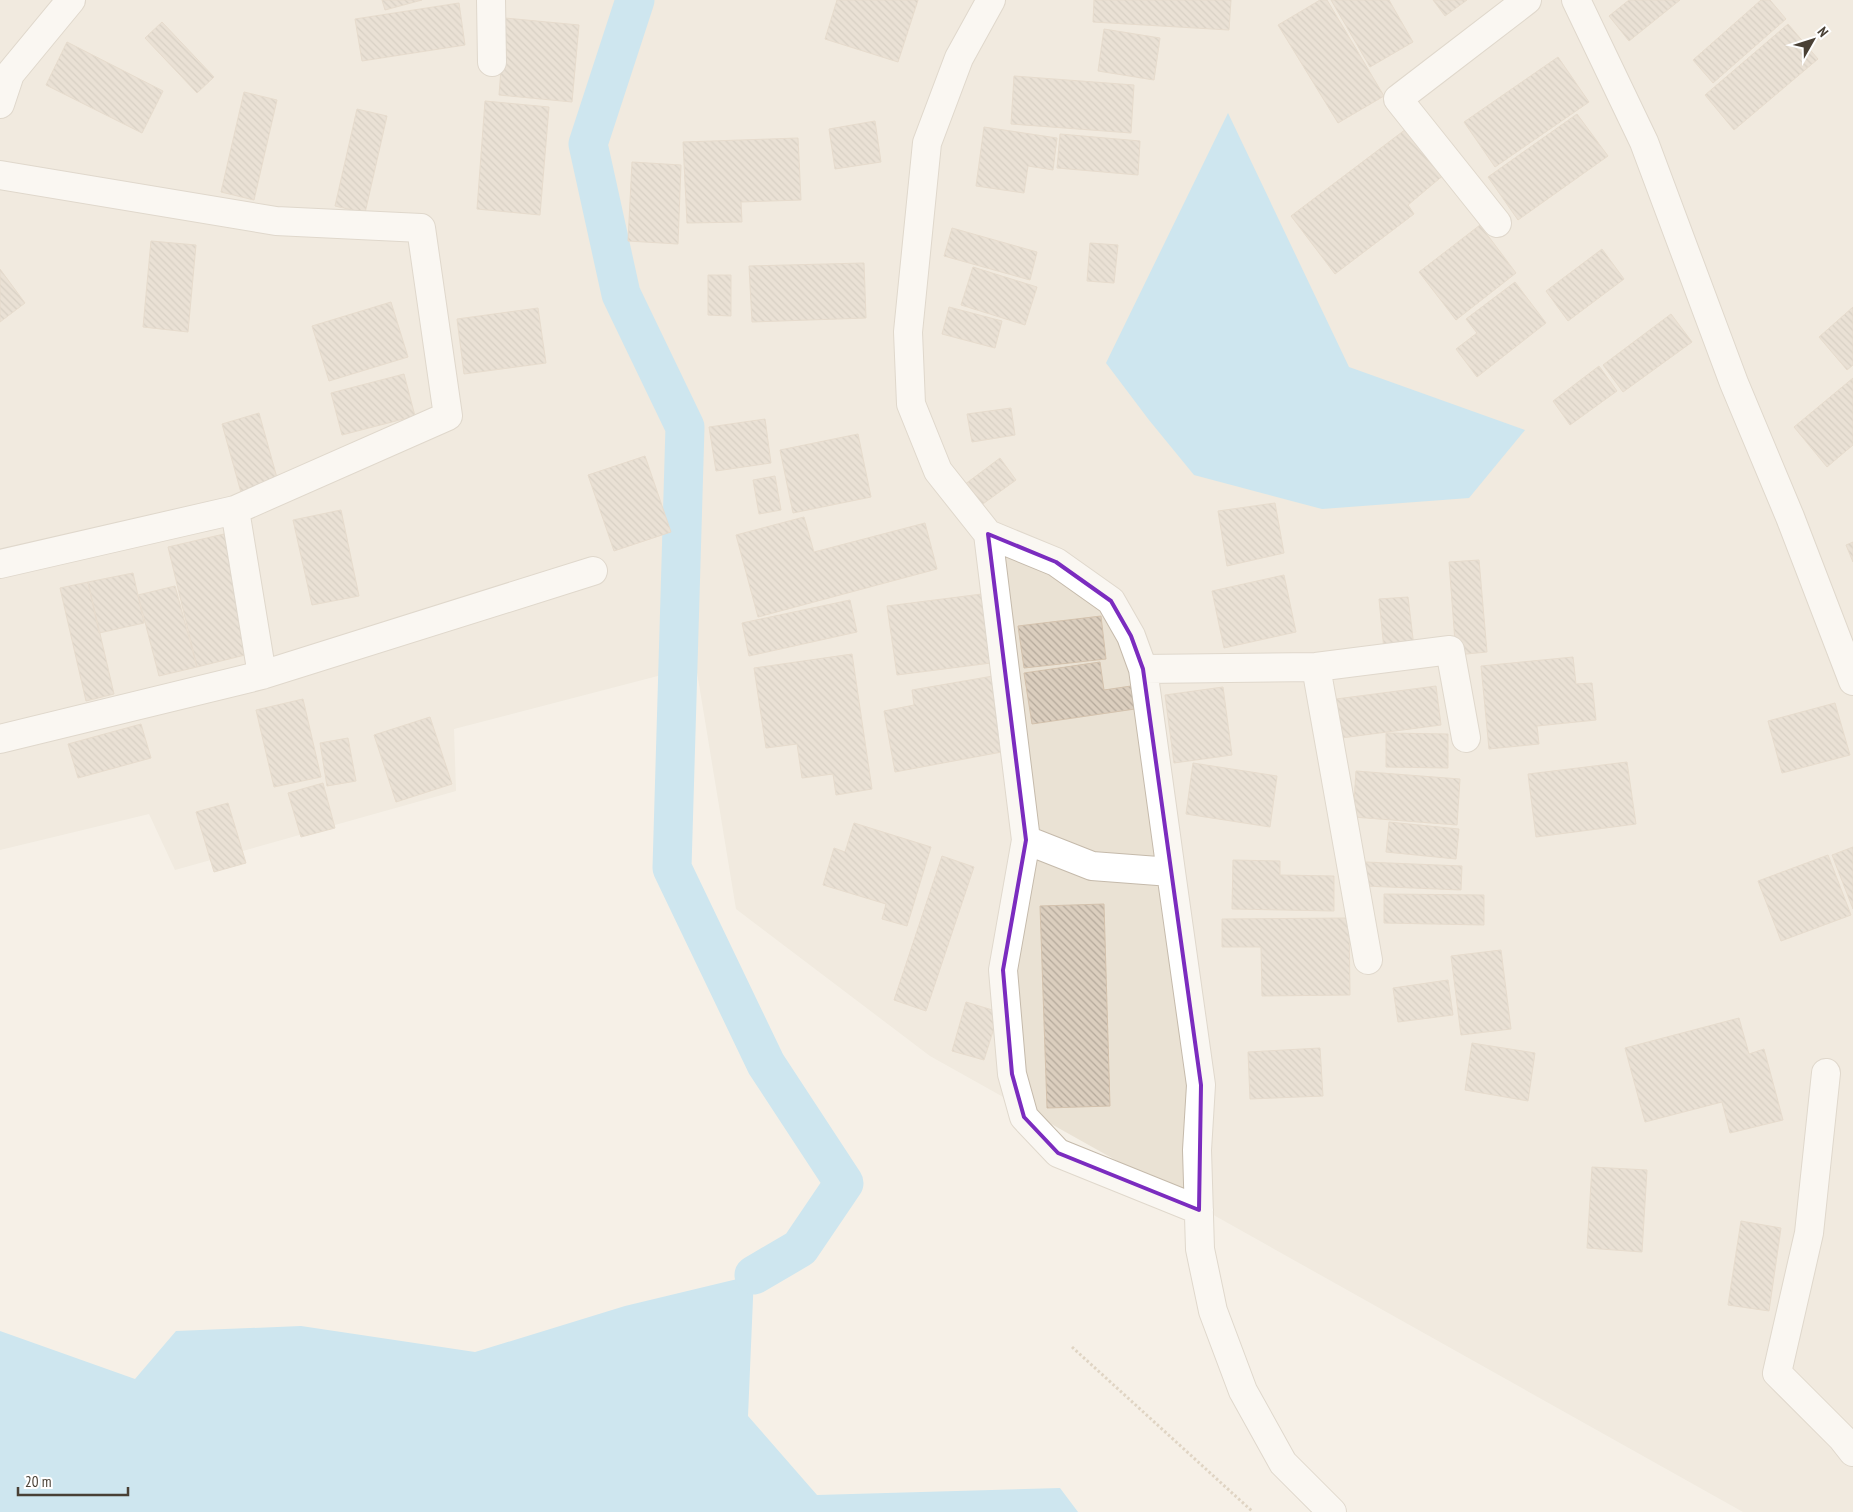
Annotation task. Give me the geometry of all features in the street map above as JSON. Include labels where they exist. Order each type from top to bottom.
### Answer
[{"type":"street","points":[[491,0],[492,62]]},
{"type":"street","points":[[991,0],[959,58],[927,143],[908,332],[911,404],[938,471],[988,534],[1056,562],[1111,601],[1131,636],[1143,669],[1201,1086],[1197,1150],[1200,1249],[1213,1311],[1243,1391],[1282,1463],[1332,1512]]},
{"type":"street","points":[[1497,223],[1398,99],[1527,0]]},
{"type":"street","points":[[1576,0],[1644,142],[1734,383],[1790,517],[1842,617],[1853,681]]},
{"type":"street","points":[[0,104],[10,74],[67,2]]},
{"type":"street","points":[[0,175],[276,221],[421,228],[448,416],[235,510],[0,564]]},
{"type":"street","points":[[235,510],[262,675]]},
{"type":"street","points":[[988,534],[1026,840],[1003,970],[1012,1074],[1024,1118],[1058,1153],[1198,1210]]},
{"type":"street","points":[[0,739],[262,675],[593,571]]},
{"type":"street","points":[[1143,669],[1316,666],[1450,650],[1466,738]]},
{"type":"street","points":[[1316,666],[1368,960]]},
{"type":"street","points":[[1026,840],[1092,866],[1171,872]]},
{"type":"street","points":[[1826,1073],[1809,1233],[1777,1373],[1842,1438],[1853,1452]]},
{"type":"path","points":[[1072,1347],[1253,1512]]},
{"type":"highlighted area","points":[[988,534],[1056,562],[1111,601],[1131,636],[1143,669],[1201,1085],[1199,1210],[1058,1153],[1024,1117],[1012,1074],[1003,970],[1026,840]]},
{"type":"shaded area","points":[[0,0],[1853,0],[1853,1512],[1743,1512],[930,1056],[736,909],[696,666],[454,729],[456,791],[175,870],[149,814],[0,850]]},
{"type":"water","points":[[1228,113],[1349,367],[1525,430],[1469,498],[1322,509],[1194,475],[1106,363]]},
{"type":"water","points":[[754,1275],[748,1416],[817,1495],[1060,1488],[1078,1512],[0,1512],[0,1331],[135,1379],[176,1331],[301,1326],[475,1352],[625,1306]]},
{"type":"building","points":[[382,0],[422,0],[385,10]]},
{"type":"building","points":[[837,0],[918,0],[898,62],[825,39]]},
{"type":"building","points":[[1094,0],[1231,0],[1229,30],[1093,22]]},
{"type":"building","points":[[1320,0],[1327,0],[1384,96],[1338,123],[1278,25]]},
{"type":"building","points":[[1331,0],[1389,0],[1413,42],[1370,67]]},
{"type":"building","points":[[1433,0],[1467,0],[1445,16]]},
{"type":"building","points":[[1629,0],[1680,0],[1629,41],[1609,16]]},
{"type":"building","points":[[1761,0],[1770,0],[1786,19],[1713,83],[1693,60]]},
{"type":"building","points":[[459,3],[465,45],[362,61],[355,19]]},
{"type":"building","points":[[505,18],[579,25],[572,102],[499,95]]},
{"type":"building","points":[[162,22],[214,77],[197,93],[145,38]]},
{"type":"building","points":[[1788,24],[1818,59],[1734,130],[1705,95]]},
{"type":"building","points":[[1104,29],[1160,38],[1154,80],[1098,71]]},
{"type":"building","points":[[67,42],[163,91],[142,133],[46,85]]},
{"type":"building","points":[[1558,57],[1589,102],[1495,167],[1464,122]]},
{"type":"building","points":[[1014,76],[1134,85],[1131,133],[1011,124]]},
{"type":"building","points":[[244,92],[277,100],[254,200],[221,192]]},
{"type":"building","points":[[485,101],[549,107],[540,215],[477,209]]},
{"type":"building","points":[[357,109],[387,116],[365,213],[335,206]]},
{"type":"building","points":[[1577,114],[1608,156],[1518,220],[1488,177]]},
{"type":"building","points":[[875,121],[881,162],[835,169],[829,129]]},
{"type":"building","points":[[1410,126],[1446,173],[1408,205],[1414,214],[1335,274],[1291,216]]},
{"type":"building","points":[[984,127],[1057,138],[1053,170],[1028,166],[1024,193],[976,186]]},
{"type":"building","points":[[1060,134],[1140,141],[1138,175],[1057,168]]},
{"type":"building","points":[[798,138],[801,200],[741,202],[742,222],[687,223],[683,142]]},
{"type":"building","points":[[632,162],[681,165],[678,244],[628,241]]},
{"type":"building","points":[[1480,225],[1516,273],[1456,320],[1419,272]]},
{"type":"building","points":[[952,228],[1037,252],[1030,280],[944,256]]},
{"type":"building","points":[[151,241],[196,245],[188,332],[143,327]]},
{"type":"building","points":[[1090,243],[1118,245],[1114,283],[1087,281]]},
{"type":"building","points":[[1602,249],[1624,279],[1568,321],[1546,291]]},
{"type":"building","points":[[864,263],[866,318],[752,322],[749,266]]},
{"type":"building","points":[[973,267],[1037,287],[1025,325],[961,305]]},
{"type":"building","points":[[0,269],[25,303],[0,322]]},
{"type":"building","points":[[708,275],[731,275],[731,316],[708,315]]},
{"type":"building","points":[[1515,282],[1546,323],[1477,377],[1456,349],[1477,333],[1466,319]]},
{"type":"building","points":[[391,302],[408,357],[329,381],[312,326]]},
{"type":"building","points":[[949,307],[1002,321],[995,348],[942,334]]},
{"type":"building","points":[[1853,307],[1853,365],[1847,370],[1819,337]]},
{"type":"building","points":[[538,308],[546,363],[464,374],[457,319]]},
{"type":"building","points":[[1671,314],[1692,342],[1623,392],[1603,365]]},
{"type":"building","points":[[1599,366],[1617,391],[1570,425],[1553,401]]},
{"type":"building","points":[[404,374],[415,416],[342,435],[331,393]]},
{"type":"building","points":[[1853,378],[1853,445],[1827,467],[1794,427]]},
{"type":"building","points":[[1011,408],[1015,435],[972,442],[967,414]]},
{"type":"building","points":[[259,413],[279,485],[242,496],[222,424]]},
{"type":"building","points":[[765,419],[771,463],[716,471],[709,427]]},
{"type":"building","points":[[858,434],[871,497],[793,513],[780,450]]},
{"type":"building","points":[[645,456],[671,532],[614,551],[588,475]]},
{"type":"building","points":[[1000,458],[1016,480],[980,506],[964,485]]},
{"type":"building","points":[[775,476],[781,510],[759,514],[753,480]]},
{"type":"building","points":[[1275,503],[1284,553],[1227,566],[1218,511]]},
{"type":"building","points":[[341,510],[359,596],[312,605],[293,520]]},
{"type":"building","points":[[804,517],[814,552],[925,523],[937,569],[758,617],[736,535]]},
{"type":"building","points":[[224,534],[253,653],[197,667],[168,547]]},
{"type":"building","points":[[1853,542],[1853,562],[1846,545]]},
{"type":"building","points":[[1479,560],[1487,652],[1456,655],[1449,562]]},
{"type":"building","points":[[133,573],[144,623],[99,633],[88,582]]},
{"type":"building","points":[[1284,575],[1296,632],[1224,648],[1212,591]]},
{"type":"building","points":[[88,582],[114,694],[86,701],[60,588]]},
{"type":"building","points":[[175,586],[197,667],[159,676],[138,595]]},
{"type":"building","points":[[982,594],[991,663],[897,675],[887,606]]},
{"type":"building","points":[[1408,597],[1414,647],[1384,650],[1379,599]]},
{"type":"building","points":[[850,600],[857,632],[749,656],[742,623]]},
{"type":"building","points":[[1101,616],[1106,659],[1024,668],[1018,626]]},
{"type":"building","points":[[852,654],[872,789],[836,795],[833,774],[802,778],[797,744],[766,748],[754,668]]},
{"type":"building","points":[[1573,657],[1576,684],[1592,683],[1596,720],[1537,726],[1539,744],[1489,749],[1481,666]]},
{"type":"building","points":[[1100,662],[1104,690],[1131,686],[1135,709],[1032,724],[1024,673]]},
{"type":"building","points":[[993,676],[1007,751],[895,772],[884,711],[914,705],[912,690]]},
{"type":"building","points":[[1436,686],[1441,725],[1341,738],[1336,699]]},
{"type":"building","points":[[1223,687],[1232,755],[1174,763],[1165,695]]},
{"type":"building","points":[[303,699],[321,777],[274,787],[256,710]]},
{"type":"building","points":[[1835,703],[1850,755],[1782,773],[1768,721]]},
{"type":"building","points":[[430,717],[452,784],[396,802],[374,735]]},
{"type":"building","points":[[141,724],[151,758],[78,778],[68,744]]},
{"type":"building","points":[[1386,733],[1448,734],[1448,768],[1386,767]]},
{"type":"building","points":[[348,738],[356,781],[327,786],[320,743]]},
{"type":"building","points":[[1627,762],[1636,824],[1536,837],[1528,774]]},
{"type":"building","points":[[1193,763],[1277,776],[1270,827],[1186,814]]},
{"type":"building","points":[[1356,771],[1460,779],[1457,825],[1353,817]]},
{"type":"building","points":[[323,783],[335,828],[301,837],[288,793]]},
{"type":"building","points":[[228,803],[246,863],[214,872],[196,812]]},
{"type":"building","points":[[1389,822],[1459,829],[1456,859],[1386,852]]},
{"type":"building","points":[[854,823],[931,847],[907,926],[882,919],[886,904],[823,885],[834,848],[845,852]]},
{"type":"building","points":[[1853,847],[1853,909],[1832,855]]},
{"type":"building","points":[[1828,855],[1851,915],[1781,941],[1758,881]]},
{"type":"building","points":[[942,856],[974,867],[926,1011],[894,1000]]},
{"type":"building","points":[[1233,860],[1280,861],[1280,875],[1334,876],[1334,911],[1232,909]]},
{"type":"building","points":[[1365,862],[1462,866],[1461,890],[1364,886]]},
{"type":"building","points":[[1384,894],[1484,895],[1484,925],[1384,923]]},
{"type":"building","points":[[1104,904],[1110,1106],[1047,1108],[1040,906]]},
{"type":"building","points":[[1349,918],[1350,995],[1262,996],[1261,947],[1222,947],[1222,919]]},
{"type":"building","points":[[1501,950],[1511,1029],[1461,1035],[1451,956]]},
{"type":"building","points":[[1448,980],[1453,1015],[1398,1022],[1393,988]]},
{"type":"building","points":[[966,1002],[999,1012],[984,1060],[952,1051]]},
{"type":"building","points":[[1739,1018],[1749,1054],[1764,1049],[1783,1120],[1730,1133],[1722,1102],[1645,1122],[1625,1048]]},
{"type":"building","points":[[1472,1043],[1535,1053],[1528,1101],[1465,1090]]},
{"type":"building","points":[[1320,1048],[1323,1096],[1250,1099],[1248,1052]]},
{"type":"building","points":[[1592,1167],[1647,1170],[1642,1252],[1587,1248]]},
{"type":"building","points":[[1741,1221],[1781,1228],[1769,1311],[1728,1305]]},
{"type":"waterway","points":[[635,0],[588,144],[621,294],[685,427],[672,868],[766,1064],[844,1183],[800,1248],[754,1275]]}]
